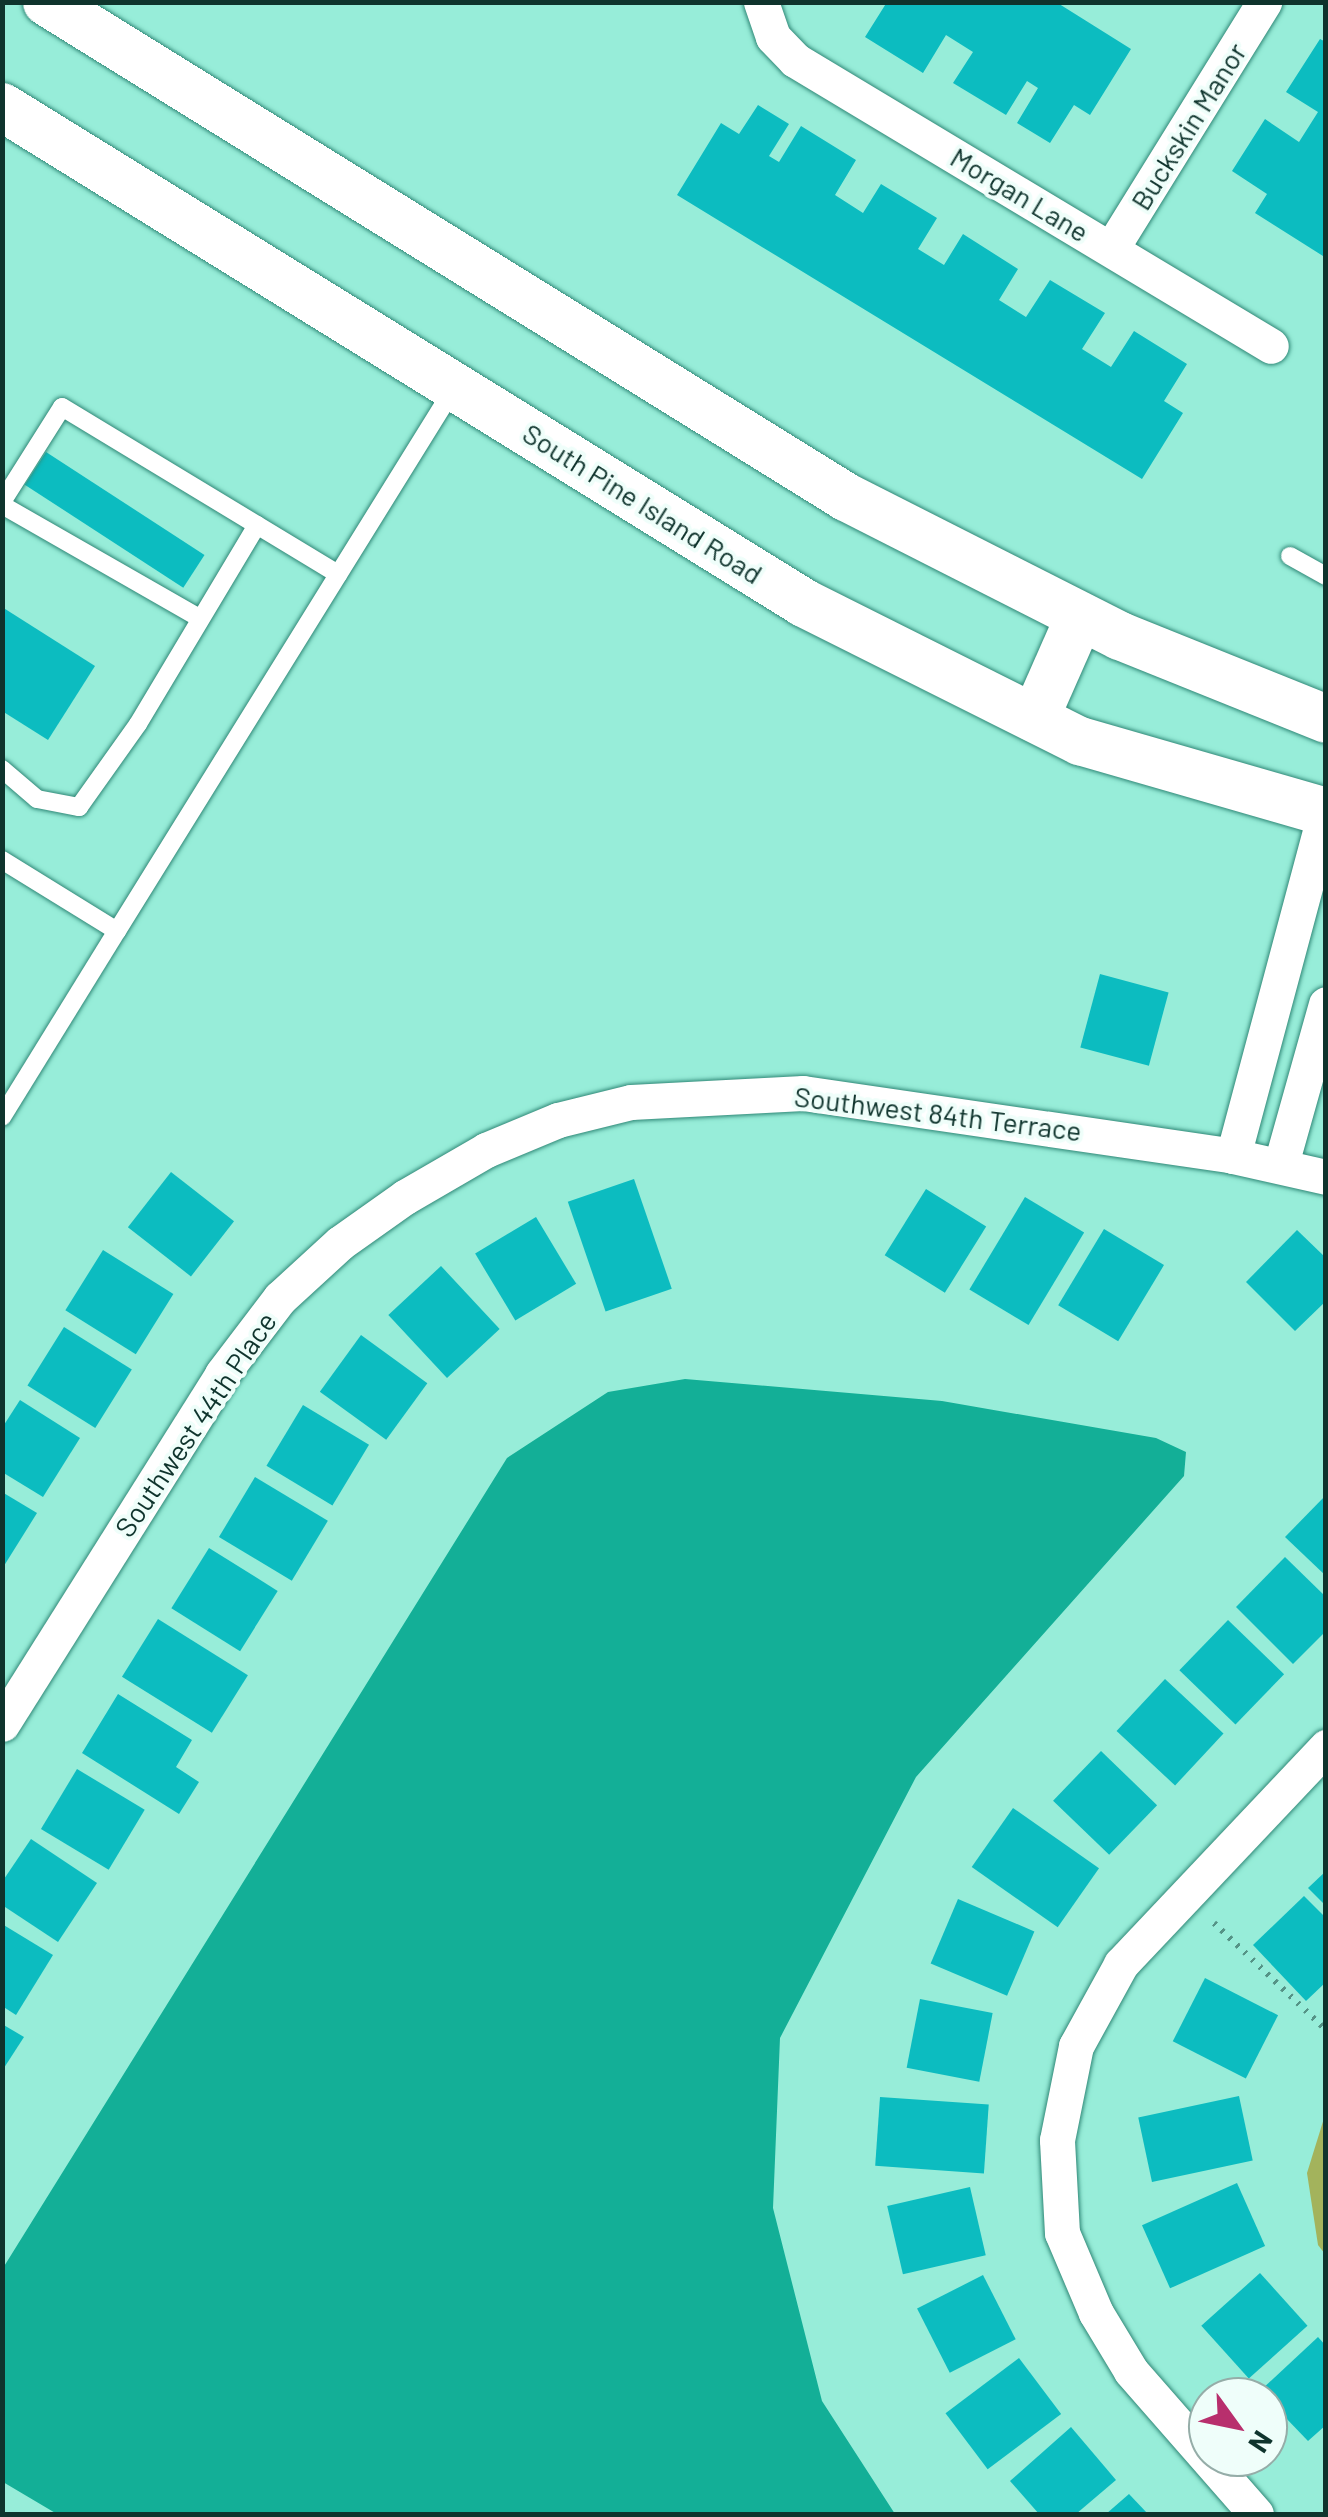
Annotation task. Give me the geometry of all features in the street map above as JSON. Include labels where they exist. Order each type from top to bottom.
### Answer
[{"type":"main road","points":[[48,2],[846,496],[1080,616],[1326,719]]},
{"type":"main road","name":"South Pine Island Road","points":[[2,107],[804,603],[1080,741],[1325,812]]},
{"type":"main road","points":[[1034,718],[1080,616]]},
{"type":"street","name":"Morgan Lane","points":[[761,2],[773,38],[794,60],[1271,346]]},
{"type":"street","name":"Buckskin Manor","points":[[1111,249],[1264,2]]},
{"type":"street","points":[[1232,1156],[1325,812]]},
{"type":"street","points":[[1281,1164],[1326,1004]]},
{"type":"street","name":"Southwest 84th Terrace","points":[[442,1174],[558,1120],[631,1102],[713,1093],[803,1093],[911,1104],[1281,1164],[1326,1177]]},
{"type":"street","name":"Southwest 44th Place","points":[[2,1724],[12,1687],[254,1329],[310,1267],[442,1174]]},
{"type":"street","points":[[1256,2514],[1132,2371],[1096,2313],[1062,2233],[1056,2140],[1076,2046],[1120,1964],[1326,1747]]},
{"type":"lane","points":[[2,1117],[455,386]]},
{"type":"lane","points":[[200,618],[2,503],[62,407],[338,574]]},
{"type":"lane","points":[[2,770],[37,798],[79,808],[138,724],[257,524]]},
{"type":"lane","points":[[1290,556],[1326,576]]},
{"type":"lane","points":[[2,860],[117,932]]},
{"type":"path","points":[[1209,1919],[1326,2030]]},
{"type":"shaded area","points":[[685,1379],[942,1401],[1156,1438],[1186,1452],[1184,1476],[916,1777],[780,2038],[773,2208],[822,2401],[895,2514],[57,2514],[3,2482],[3,2268],[507,1458],[608,1392]]},
{"type":"shaded area","points":[[1325,2115],[1325,2254],[1318,2245],[1307,2173]]},
{"type":"building","points":[[887,2],[1056,2],[1131,49],[1090,115],[1074,105],[1050,143],[1017,123],[1038,88],[1027,81],[1006,115],[953,83],[973,52],[946,35],[923,73],[865,37]]},
{"type":"building","points":[[1320,39],[1326,42],[1323,256],[1255,213],[1267,194],[1232,171],[1265,119],[1299,142],[1318,112],[1286,92]]},
{"type":"building","points":[[758,105],[789,124],[769,156],[779,162],[801,126],[856,160],[835,195],[863,213],[881,184],[937,218],[918,249],[944,265],[963,234],[1018,269],[999,300],[1026,317],[1050,280],[1105,313],[1082,349],[1111,367],[1134,331],[1187,364],[1164,401],[1183,413],[1142,479],[677,195],[721,123],[739,134]]},
{"type":"building","points":[[46,452],[205,555],[183,588],[25,485]]},
{"type":"building","points":[[2,607],[95,666],[48,740],[2,711]]},
{"type":"building","points":[[1100,974],[1169,992],[1149,1066],[1080,1047]]},
{"type":"building","points":[[171,1172],[234,1221],[191,1276],[128,1227]]},
{"type":"building","points":[[634,1179],[672,1289],[606,1311],[568,1202]]},
{"type":"building","points":[[926,1189],[986,1227],[945,1293],[885,1255]]},
{"type":"building","points":[[1025,1197],[1084,1233],[1029,1325],[969,1290]]},
{"type":"building","points":[[536,1217],[576,1284],[515,1320],[475,1254]]},
{"type":"building","points":[[1104,1229],[1164,1265],[1118,1341],[1058,1305]]},
{"type":"building","points":[[1297,1230],[1326,1258],[1326,1301],[1295,1331],[1246,1282]]},
{"type":"building","points":[[103,1250],[173,1294],[136,1354],[65,1310]]},
{"type":"building","points":[[441,1266],[500,1329],[447,1378],[388,1315]]},
{"type":"building","points":[[64,1327],[132,1369],[95,1428],[27,1386]]},
{"type":"building","points":[[361,1335],[427,1383],[386,1440],[320,1392]]},
{"type":"building","points":[[20,1400],[80,1438],[43,1497],[2,1472],[2,1428]]},
{"type":"building","points":[[303,1405],[369,1445],[332,1506],[266,1466]]},
{"type":"building","points":[[255,1477],[328,1521],[292,1581],[219,1537]]},
{"type":"building","points":[[2,1492],[37,1513],[2,1569]]},
{"type":"building","points":[[1326,1495],[1326,1576],[1285,1537]]},
{"type":"building","points":[[209,1548],[278,1591],[240,1651],[171,1608]]},
{"type":"building","points":[[1285,1557],[1326,1597],[1326,1631],[1293,1664],[1236,1607]]},
{"type":"building","points":[[158,1619],[248,1675],[212,1733],[122,1677]]},
{"type":"building","points":[[1228,1620],[1284,1674],[1235,1725],[1179,1670]]},
{"type":"building","points":[[1165,1679],[1224,1734],[1175,1785],[1117,1731]]},
{"type":"building","points":[[118,1694],[192,1740],[176,1767],[199,1782],[179,1814],[82,1753]]},
{"type":"building","points":[[1101,1751],[1157,1805],[1109,1855],[1053,1801]]},
{"type":"building","points":[[77,1769],[145,1810],[109,1870],[41,1829]]},
{"type":"building","points":[[1013,1808],[1099,1868],[1058,1927],[972,1867]]},
{"type":"building","points":[[31,1839],[97,1883],[58,1942],[2,1905],[2,1882]]},
{"type":"building","points":[[1326,1871],[1326,1906],[1308,1888]]},
{"type":"building","points":[[1304,1896],[1326,1918],[1326,1982],[1306,2001],[1253,1945]]},
{"type":"building","points":[[958,1899],[1034,1931],[1007,1996],[931,1963]]},
{"type":"building","points":[[2,1924],[53,1955],[16,2015],[2,2006]]},
{"type":"building","points":[[1205,1978],[1278,2015],[1246,2078],[1173,2041]]},
{"type":"building","points":[[920,1999],[993,2013],[979,2082],[907,2068]]},
{"type":"building","points":[[2,2024],[24,2037],[2,2071]]},
{"type":"building","points":[[1239,2096],[1253,2161],[1152,2182],[1138,2117]]},
{"type":"building","points":[[880,2097],[989,2105],[984,2173],[875,2166]]},
{"type":"building","points":[[1237,2183],[1265,2246],[1170,2288],[1142,2225]]},
{"type":"building","points":[[970,2187],[986,2255],[903,2274],[887,2206]]},
{"type":"building","points":[[1260,2273],[1308,2326],[1247,2377],[1201,2326]]},
{"type":"building","points":[[983,2275],[1016,2339],[950,2373],[917,2309]]},
{"type":"building","points":[[1318,2337],[1326,2346],[1326,2425],[1308,2441],[1288,2420],[1288,2377],[1275,2377]]},
{"type":"building","points":[[1019,2358],[1061,2414],[988,2469],[946,2413]]},
{"type":"building","points":[[1071,2427],[1116,2480],[1076,2514],[1039,2514],[1010,2481]]},
{"type":"building","points":[[1129,2494],[1148,2514],[1106,2514]]}]
